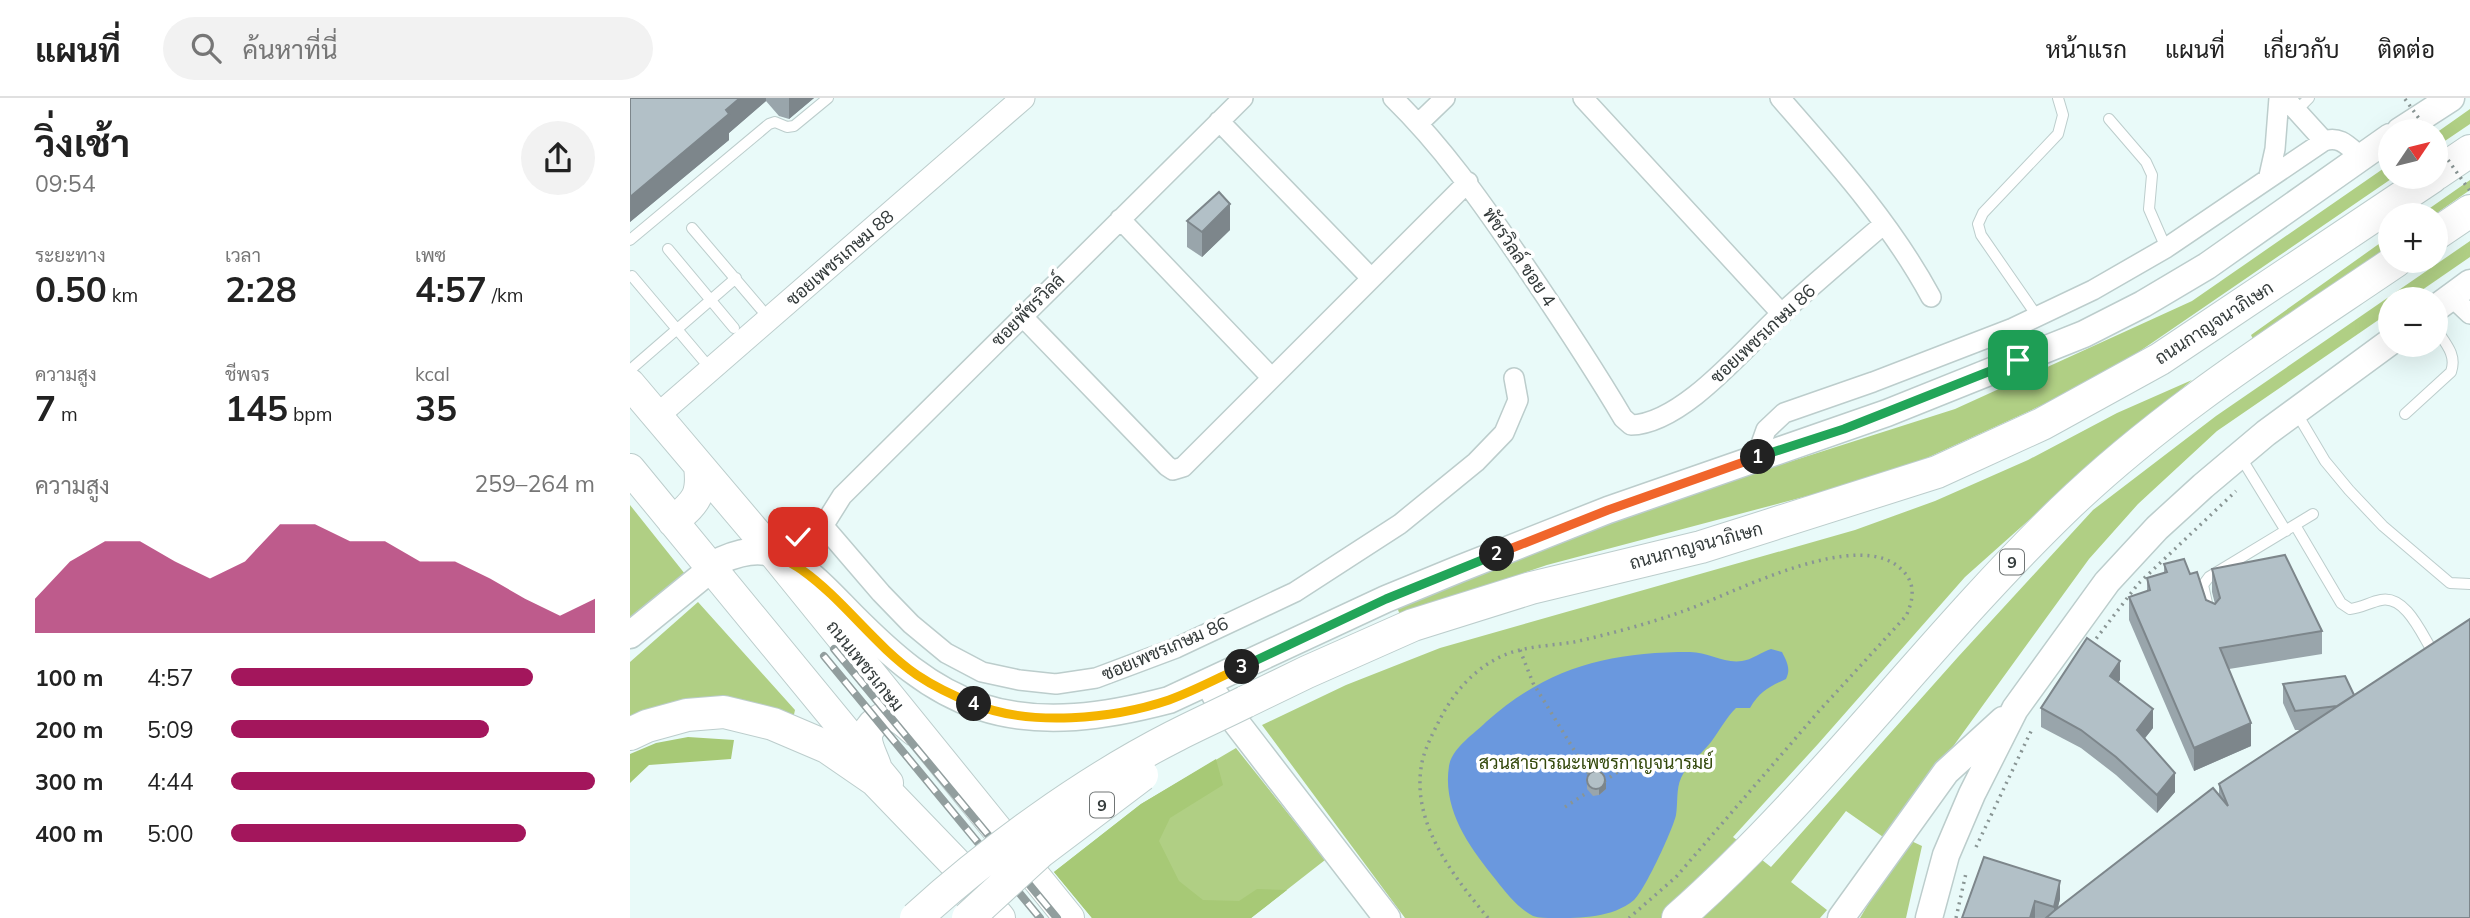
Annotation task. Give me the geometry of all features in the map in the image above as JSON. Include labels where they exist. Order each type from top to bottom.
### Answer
[{"type":"highway","name":"ถนนกาญจนาภิเษก","points":[[2448,166],[2470,151]]},
{"type":"highway","name":"ถนนกาญจนาภิเษก","points":[[968,918],[1040,852],[1245,702],[1413,625],[1531,588],[1701,547],[1937,472],[2042,424],[2160,359],[2415,189]]},
{"type":"highway","points":[[2448,226],[2470,211]]},
{"type":"highway","name":"9","points":[[1678,918],[1773,827],[1988,586],[2064,509],[2142,440],[2210,387],[2378,273]]},
{"type":"highway","points":[[916,918],[1026,830],[1092,783],[1172,737],[1245,702]]},
{"type":"highway","points":[[630,734],[647,726],[687,715],[724,712],[773,724],[827,747],[875,780],[955,863]]},
{"type":"main road","points":[[2419,119],[2451,98]]},
{"type":"main road","points":[[630,635],[711,567],[734,555],[757,551],[774,554],[801,569],[871,636],[916,674],[939,688],[980,706],[1041,718],[1074,717],[1131,709],[1169,699],[1447,574],[1608,510],[1887,413],[2084,334],[2143,304],[2207,266],[2378,146]]},
{"type":"main road","points":[[1929,918],[1946,855],[1972,794],[2025,715],[2107,582],[2157,528],[2239,456],[2378,351]]},
{"type":"main road","name":"ถนนเพชรเกษม","points":[[630,384],[774,554],[1069,918]]},
{"type":"main road","points":[[673,522],[693,504],[699,494],[699,466]]},
{"type":"main road","points":[[630,470],[1000,918]]},
{"type":"main road","points":[[1206,684],[1387,918]]},
{"type":"main road","points":[[1841,918],[1946,772],[2025,715]]},
{"type":"main road","points":[[878,773],[867,741],[867,732],[873,724],[883,718],[898,718],[920,736]]},
{"type":"street","name":"ซอยเพชรเกษม 88","points":[[657,416],[1023,98]]},
{"type":"street","name":"ซอยพัชรวิลล์","points":[[822,528],[842,496],[1243,98]]},
{"type":"street","name":"พัชรวิลล์ ซอย 4","points":[[1393,98],[1419,123],[1468,182],[1585,353],[1623,418],[1631,425]]},
{"type":"street","points":[[1419,123],[1445,98]]},
{"type":"street","points":[[1583,98],[1782,314]]},
{"type":"street","points":[[1780,98],[1847,176],[1901,245],[1931,297]]},
{"type":"street","points":[[2269,177],[2275,149],[2279,98]]},
{"type":"street","points":[[2297,102],[2324,141]]},
{"type":"street","points":[[1219,121],[1371,278]]},
{"type":"street","points":[[1756,458],[1766,430],[1784,412],[1873,382],[2013,328],[2093,290],[2166,248],[2324,141],[2339,139],[2361,157]]},
{"type":"street","points":[[1021,316],[1173,470],[1182,467],[1468,182]]},
{"type":"street","points":[[1120,219],[1271,377]]},
{"type":"street","name":"ซอยเพชรเกษม 86","points":[[1631,425],[1641,425],[1656,419],[1697,395],[1782,314],[1884,224]]},
{"type":"street","name":"ซอยเพชรเกษม 86","points":[[822,528],[834,537],[881,593],[946,653],[982,672],[1019,680],[1056,684],[1096,678],[1177,648],[1295,592],[1400,524],[1476,462],[1504,433],[1518,400],[1514,377]]},
{"type":"street","points":[[1873,382],[1887,413]]},
{"type":"street","points":[[774,554],[811,528],[822,528]]},
{"type":"lane","points":[[630,240],[769,124],[775,122],[787,127],[794,126],[828,98]]},
{"type":"lane","points":[[2037,317],[1981,234],[1978,224],[1983,213],[2058,134],[2063,115],[2058,98]]},
{"type":"lane","points":[[2109,119],[2146,162],[2152,175],[2149,209],[2166,248]]},
{"type":"lane","points":[[692,228],[761,309]]},
{"type":"lane","points":[[668,249],[734,328]]},
{"type":"lane","points":[[632,276],[703,359]]},
{"type":"lane","points":[[630,370],[736,278]]},
{"type":"lane","points":[[2405,414],[2451,372],[2454,363],[2448,347]]},
{"type":"lane","points":[[2296,411],[2325,461],[2348,490],[2383,526],[2450,583],[2470,584]]},
{"type":"lane","points":[[2239,456],[2341,603],[2350,609],[2390,599],[2402,605],[2433,652]]},
{"type":"lane","points":[[2210,611],[2203,593],[2203,585],[2209,577],[2313,514]]},
{"type":"path","points":[[2405,99],[2419,119]]},
{"type":"path","points":[[2448,160],[2470,191]]},
{"type":"path","points":[[2090,647],[2138,584],[2236,491]]},
{"type":"path","points":[[1488,918],[1446,863],[1421,803],[1423,757],[1447,705],[1473,675],[1503,656],[1520,650],[1573,642],[1676,614],[1828,557],[1852,555],[1885,558],[1906,574],[1912,586],[1913,603],[1906,616],[1819,711],[1676,877],[1629,918]]},
{"type":"path","points":[[1520,650],[1533,683],[1591,778]]},
{"type":"path","points":[[1974,850],[2025,715]]},
{"type":"path","points":[[1604,781],[1624,768]]},
{"type":"path","points":[[1565,807],[1588,792]]},
{"type":"path","points":[[1956,918],[1969,862]]},
{"type":"green space","points":[[2470,109],[2470,124],[2448,139],[2448,125]]},
{"type":"green space","points":[[2378,172],[2378,188],[2124,362],[2071,392],[1894,473],[1547,565],[1400,615],[1395,602],[1726,482],[1955,409],[2192,301]]},
{"type":"green space","points":[[2470,180],[2470,190],[2448,205],[2448,203],[2437,203]]},
{"type":"green space","name":"สวนสาธารณะเพชรกาญจนารมย์","points":[[2470,241],[2470,257],[2448,272],[2448,256]]},
{"type":"green space","points":[[2378,245],[2378,254],[2254,341],[2251,335]]},
{"type":"green space","name":"สวนสาธารณะเพชรกาญจนารมย์","points":[[2424,273],[2447,273],[2426,287],[2403,287]]},
{"type":"green space","name":"สวนสาธารณะเพชรกาญจนารมย์","points":[[2378,304],[2378,320],[2217,431],[2138,504],[2089,559],[1886,839],[1846,811],[1791,882],[1827,910],[1820,918],[1405,918],[1262,725],[1346,685],[1440,648],[1855,530],[1935,501],[2028,460],[2117,413],[2192,380],[1965,577],[1733,837],[1771,867],[2093,510],[2216,416]]},
{"type":"green space","points":[[630,505],[685,574],[630,620]]},
{"type":"green space","points":[[698,602],[795,710],[793,719],[630,727],[630,662]]},
{"type":"green space","points":[[688,737],[734,740],[731,759],[649,765],[630,783],[630,754],[656,743]]},
{"type":"green space","points":[[1236,748],[1325,860],[1251,918],[1092,918],[1054,872],[1141,804]]},
{"type":"green space","points":[[1216,759],[1223,785],[1170,818],[1159,841],[1179,881],[1203,900],[1239,901],[1257,889],[1287,890],[1251,918],[1092,918],[1054,872],[1141,804]]},
{"type":"green space","points":[[1907,839],[1922,846],[1906,918],[1860,918]]},
{"type":"water","points":[[1771,649],[1782,652],[1787,662],[1786,679],[1765,690],[1750,708],[1736,708],[1684,773],[1678,787],[1676,815],[1670,833],[1634,900],[1606,914],[1586,917],[1540,918],[1522,909],[1477,855],[1454,813],[1448,782],[1449,766],[1454,753],[1464,742],[1509,703],[1556,676],[1581,666],[1633,655],[1690,652],[1729,661],[1742,661]]},
{"type":"building","points":[[630,98],[740,98],[726,110],[729,114],[630,197]]},
{"type":"building","points":[[1219,192],[1230,204],[1202,232],[1187,221]]},
{"type":"building","points":[[2285,555],[2322,631],[2220,648],[2251,723],[2194,748],[2129,597],[2150,590],[2147,578],[2167,572],[2164,564],[2184,559],[2190,574],[2197,572],[2206,600],[2215,604],[2220,598],[2212,569]]},
{"type":"building","points":[[2470,619],[2470,918],[2046,918],[2213,788],[2228,806],[2219,784]]},
{"type":"building","points":[[2087,638],[2120,661],[2110,676],[2153,709],[2137,730],[2175,773],[2157,795],[2116,757],[2081,730],[2041,708]]},
{"type":"building","points":[[2345,676],[2354,695],[2337,706],[2295,711],[2283,684]]},
{"type":"building","points":[[1596,771],[1602,774],[1605,780],[1602,786],[1596,789],[1590,786],[1587,780],[1590,774]]},
{"type":"building","points":[[1984,857],[2060,881],[2054,907],[2035,901],[2030,918],[1962,918]]},
{"type":"railway","points":[[834,649],[1057,918]]},
{"type":"railway","points":[[824,656],[1040,918]]},
{"type":"route","points":[[798,537],[774,554],[801,569],[902,663],[939,688],[980,706],[1041,718],[1074,717],[1131,709],[1169,699],[1206,684],[1386,599],[1608,510],[1844,429],[2018,360]]}]
